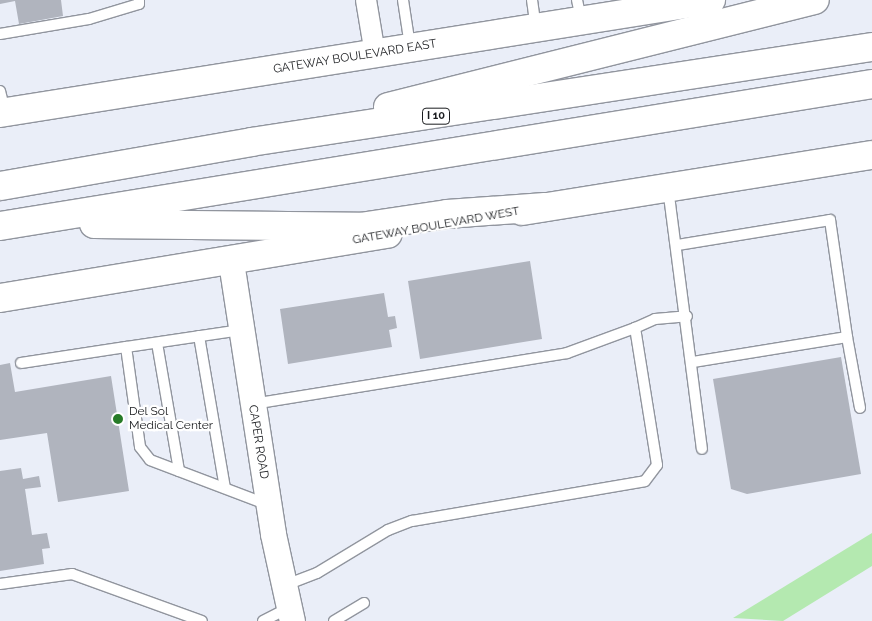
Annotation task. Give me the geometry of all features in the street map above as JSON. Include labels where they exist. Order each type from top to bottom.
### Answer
[{"type":"main road","name":"GATEWAY BOULEVARD EAST","points":[[2,106],[375,54],[537,28],[579,10],[711,0]]},
{"type":"main road","points":[[251,142],[815,0]]},
{"type":"main road","name":"I 10","points":[[0,186],[251,142],[872,47]]},
{"type":"main road","points":[[7,225],[872,84]]},
{"type":"main road","name":"GATEWAY BOULEVARD WEST","points":[[0,298],[231,262],[545,207],[872,155]]},
{"type":"main road","points":[[7,225],[360,227],[447,214],[545,207]]},
{"type":"street","points":[[366,0],[375,54]]},
{"type":"street","name":"CAPER ROAD","points":[[231,262],[268,504],[287,605]]},
{"type":"lane","points":[[0,34],[89,19],[139,4],[139,0]]},
{"type":"lane","points":[[403,0],[411,48]]},
{"type":"lane","points":[[532,0],[537,28]]},
{"type":"lane","points":[[668,187],[678,245],[702,449]]},
{"type":"lane","points":[[678,245],[830,220],[847,337],[860,408]]},
{"type":"lane","points":[[252,404],[567,353],[655,319],[687,316]]},
{"type":"lane","points":[[263,621],[287,605],[318,573],[388,530],[412,521],[633,483],[652,476],[657,465],[635,328]]},
{"type":"lane","points":[[21,363],[241,330]]},
{"type":"lane","points":[[198,336],[225,488]]},
{"type":"lane","points":[[693,362],[847,337]]},
{"type":"lane","points":[[157,343],[179,471]]},
{"type":"lane","points":[[126,347],[140,447],[146,457],[268,504]]},
{"type":"lane","points":[[0,584],[72,574],[202,621]]},
{"type":"lane","points":[[334,621],[364,603]]},
{"type":"green space","points":[[872,533],[872,566],[783,621],[733,618]]},
{"type":"building","points":[[0,0],[61,0],[63,16],[19,24],[15,1],[0,4]]},
{"type":"building","points":[[530,261],[542,339],[420,359],[408,281]]},
{"type":"building","points":[[384,293],[388,317],[395,316],[397,328],[389,330],[392,347],[288,364],[280,309]]},
{"type":"building","points":[[841,357],[861,474],[747,494],[731,489],[713,379]]},
{"type":"building","points":[[10,363],[15,392],[111,376],[129,491],[58,502],[47,433],[0,440],[0,365]]},
{"type":"building","points":[[21,468],[23,479],[39,476],[41,487],[25,489],[32,535],[47,533],[50,548],[42,549],[44,564],[0,571],[0,471]]},
{"type":"place","name":"Del Sol Medical Center","points":[[118,419]]}]
